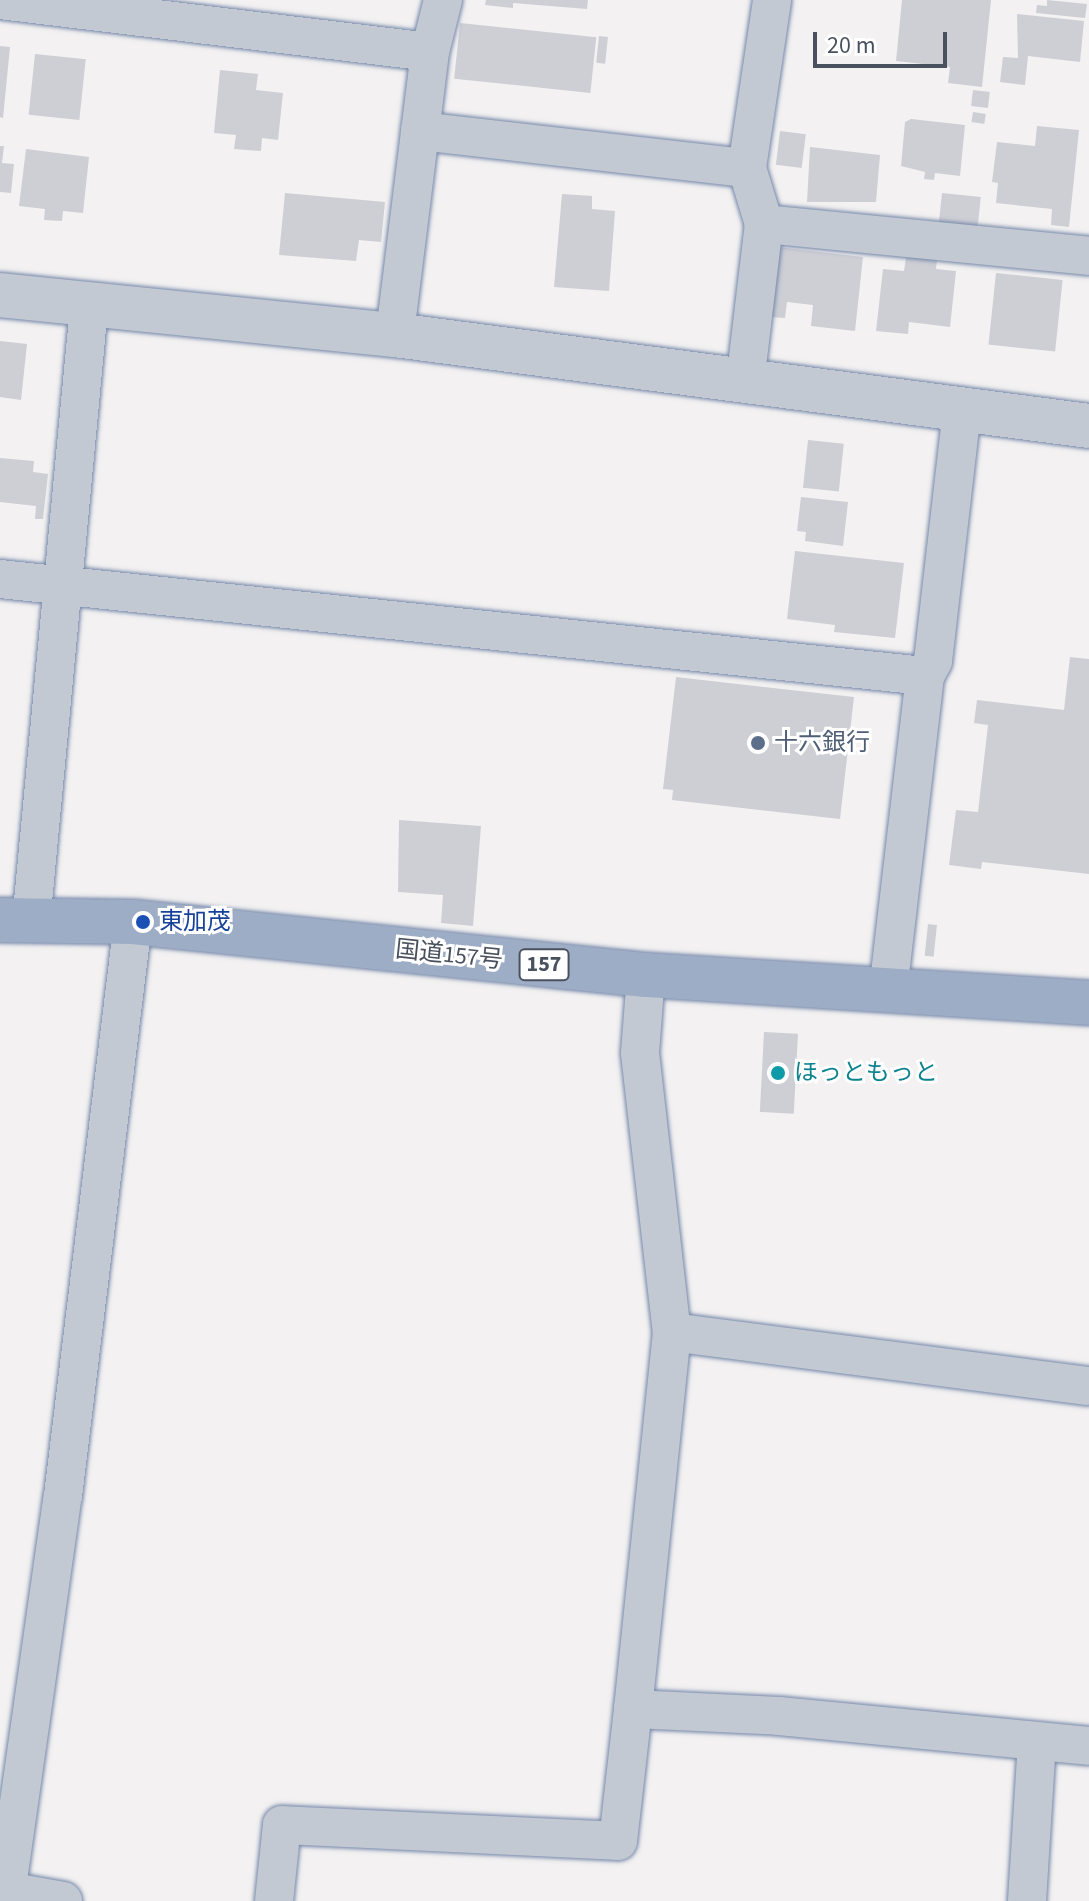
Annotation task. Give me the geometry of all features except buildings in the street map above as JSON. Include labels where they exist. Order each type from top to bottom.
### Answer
[{"type":"highway","name":"国道157号","points":[[16,921],[133,922],[646,975],[1089,1003]]},
{"type":"street","points":[[0,0],[212,12],[430,52]]},
{"type":"street","points":[[395,335],[430,52],[443,0]]},
{"type":"street","points":[[745,383],[764,224],[747,168],[772,0]]},
{"type":"street","points":[[420,131],[747,168]]},
{"type":"street","points":[[764,224],[1089,256]]},
{"type":"street","points":[[0,295],[89,307],[395,335],[962,412],[1089,426]]},
{"type":"street","points":[[16,921],[64,585],[89,307]]},
{"type":"street","points":[[888,992],[925,676],[933,661],[962,412]]},
{"type":"street","points":[[0,579],[925,676]]},
{"type":"street","points":[[63,1901],[6,1896],[63,1496],[133,922]]},
{"type":"street","points":[[274,1901],[282,1825],[618,1841],[672,1332],[640,1053],[646,975]]},
{"type":"street","points":[[672,1332],[1089,1386]]},
{"type":"street","points":[[633,1709],[779,1716],[1089,1746]]},
{"type":"street","points":[[1027,1901],[1037,1742]]},
{"type":"place","name":"十六銀行","points":[[758,743]]},
{"type":"place","name":"東加茂","points":[[143,922]]},
{"type":"place","name":"ほっともっと","points":[[778,1073]]}]
